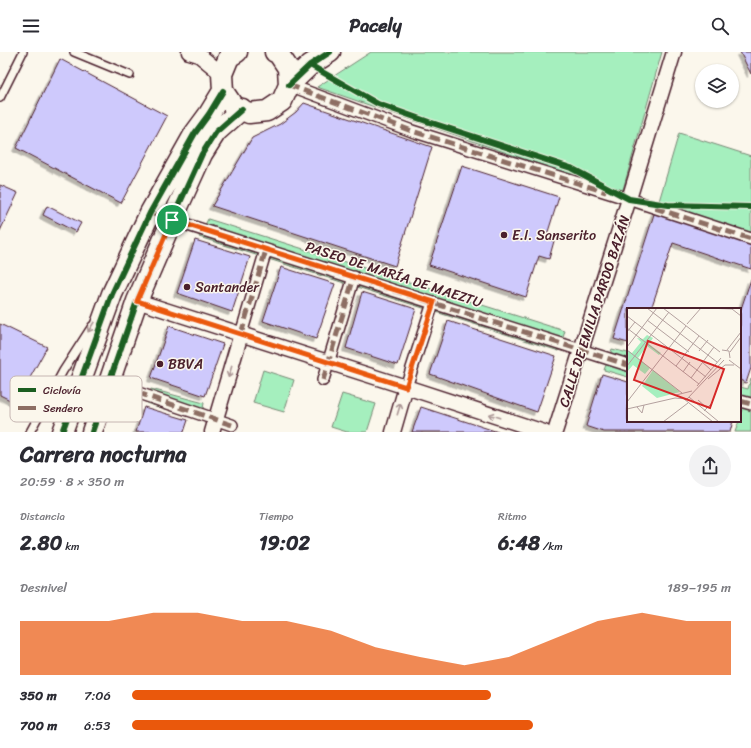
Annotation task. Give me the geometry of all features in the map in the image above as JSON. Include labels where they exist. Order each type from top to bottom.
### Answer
[{"type":"main road","points":[[82,376],[112,294],[150,213],[195,133],[209,114],[222,82],[229,57],[237,52]]},
{"type":"main road","points":[[278,52],[288,68],[289,85]]},
{"type":"main road","points":[[222,82],[233,106],[250,113],[267,111],[282,101],[289,85],[310,65],[330,52]]},
{"type":"main road","points":[[111,376],[137,301],[202,154],[216,132],[242,109]]},
{"type":"main road","points":[[62,432],[66,422]]},
{"type":"main road","points":[[92,432],[95,422]]},
{"type":"street","name":"CALLE DE EMILIA PARDO BAZÁN","points":[[555,432],[582,350],[674,52]]},
{"type":"street","points":[[196,53],[222,82]]},
{"type":"street","points":[[289,85],[412,131],[751,239]]},
{"type":"street","name":"PASEO DE MARÍA DE MAEZTU","points":[[150,213],[627,364]]},
{"type":"street","points":[[214,426],[266,250]]},
{"type":"street","points":[[323,380],[354,277]]},
{"type":"street","points":[[137,301],[544,432]]},
{"type":"street","points":[[393,432],[434,302]]},
{"type":"street","points":[[142,397],[214,426],[232,425]]},
{"type":"street","points":[[741,400],[751,404]]},
{"type":"lane","points":[[0,98],[23,52]]},
{"type":"lane","points":[[74,52],[130,75]]},
{"type":"lane","points":[[60,376],[112,294]]},
{"type":"lane","points":[[30,432],[35,422]]},
{"type":"green space","points":[[371,52],[662,52],[622,193],[317,87]]},
{"type":"green space","points":[[679,133],[751,156],[751,239],[657,208]]},
{"type":"green space","points":[[208,219],[565,331],[559,351],[199,237]]},
{"type":"green space","points":[[612,349],[627,353],[627,377],[604,370]]},
{"type":"green space","points":[[263,370],[294,380],[284,412],[253,403]]},
{"type":"green space","points":[[751,378],[751,432],[735,432],[739,422],[741,422],[741,387],[748,389]]},
{"type":"green space","points":[[151,389],[204,403],[201,420],[146,403]]},
{"type":"green space","points":[[342,394],[376,404],[367,432],[347,432],[331,427]]},
{"type":"building","points":[[740,52],[751,52],[751,74]]},
{"type":"building","points":[[60,59],[167,116],[121,203],[16,148]]},
{"type":"building","points":[[304,103],[432,147],[395,266],[212,206],[252,138],[280,124],[296,112]]},
{"type":"building","points":[[462,166],[559,197],[546,238],[554,241],[549,259],[539,256],[526,297],[429,265]]},
{"type":"building","points":[[0,185],[18,193],[0,231]]},
{"type":"building","points":[[47,206],[81,223],[76,232],[43,215]]},
{"type":"building","points":[[655,211],[751,243],[751,269],[673,243],[651,308],[627,308],[627,343],[614,339]]},
{"type":"building","points":[[195,240],[250,257],[232,312],[177,293]]},
{"type":"building","points":[[281,267],[335,284],[316,339],[263,321]]},
{"type":"building","points":[[751,279],[751,368],[746,383],[741,380],[741,309]]},
{"type":"building","points":[[362,292],[416,309],[398,365],[346,348]]},
{"type":"building","points":[[448,321],[556,356],[537,412],[430,374]]},
{"type":"building","points":[[0,324],[47,347],[31,376],[10,376],[10,400],[0,395]]},
{"type":"building","points":[[169,326],[223,344],[205,396],[151,378]]},
{"type":"building","points":[[602,374],[627,382],[627,422],[733,422],[730,432],[604,432],[586,426]]},
{"type":"building","points":[[144,407],[188,420],[184,432],[136,432],[139,422],[142,422]]},
{"type":"building","points":[[421,407],[498,432],[412,432]]},
{"type":"marked path","points":[[289,85],[412,131],[606,192]]},
{"type":"marked path","points":[[655,208],[751,239]]},
{"type":"marked path","points":[[150,213],[627,365]]},
{"type":"marked path","points":[[241,334],[266,250]]},
{"type":"marked path","points":[[323,380],[354,277]]},
{"type":"marked path","points":[[406,387],[433,303]]},
{"type":"marked path","points":[[142,394],[232,425]]},
{"type":"marked path","points":[[741,401],[751,404]]},
{"type":"cycle path","points":[[289,85],[310,65],[330,52]]},
{"type":"cycle path","points":[[310,65],[378,104],[571,168],[629,199],[668,205],[751,207]]},
{"type":"cycle path","points":[[82,376],[112,294],[150,213],[195,133],[223,91]]},
{"type":"cycle path","points":[[111,376],[137,301],[202,154],[216,132],[242,109]]},
{"type":"cycle path","points":[[62,432],[66,422]]},
{"type":"cycle path","points":[[92,432],[95,422]]},
{"type":"place","name":"E.I. Sanserito","points":[[504,235]]},
{"type":"place","name":"Santander","points":[[187,287]]},
{"type":"place","name":"BBVA","points":[[160,364]]},
{"type":"route","points":[[172,220],[434,302],[406,387],[137,301],[172,220]]}]
